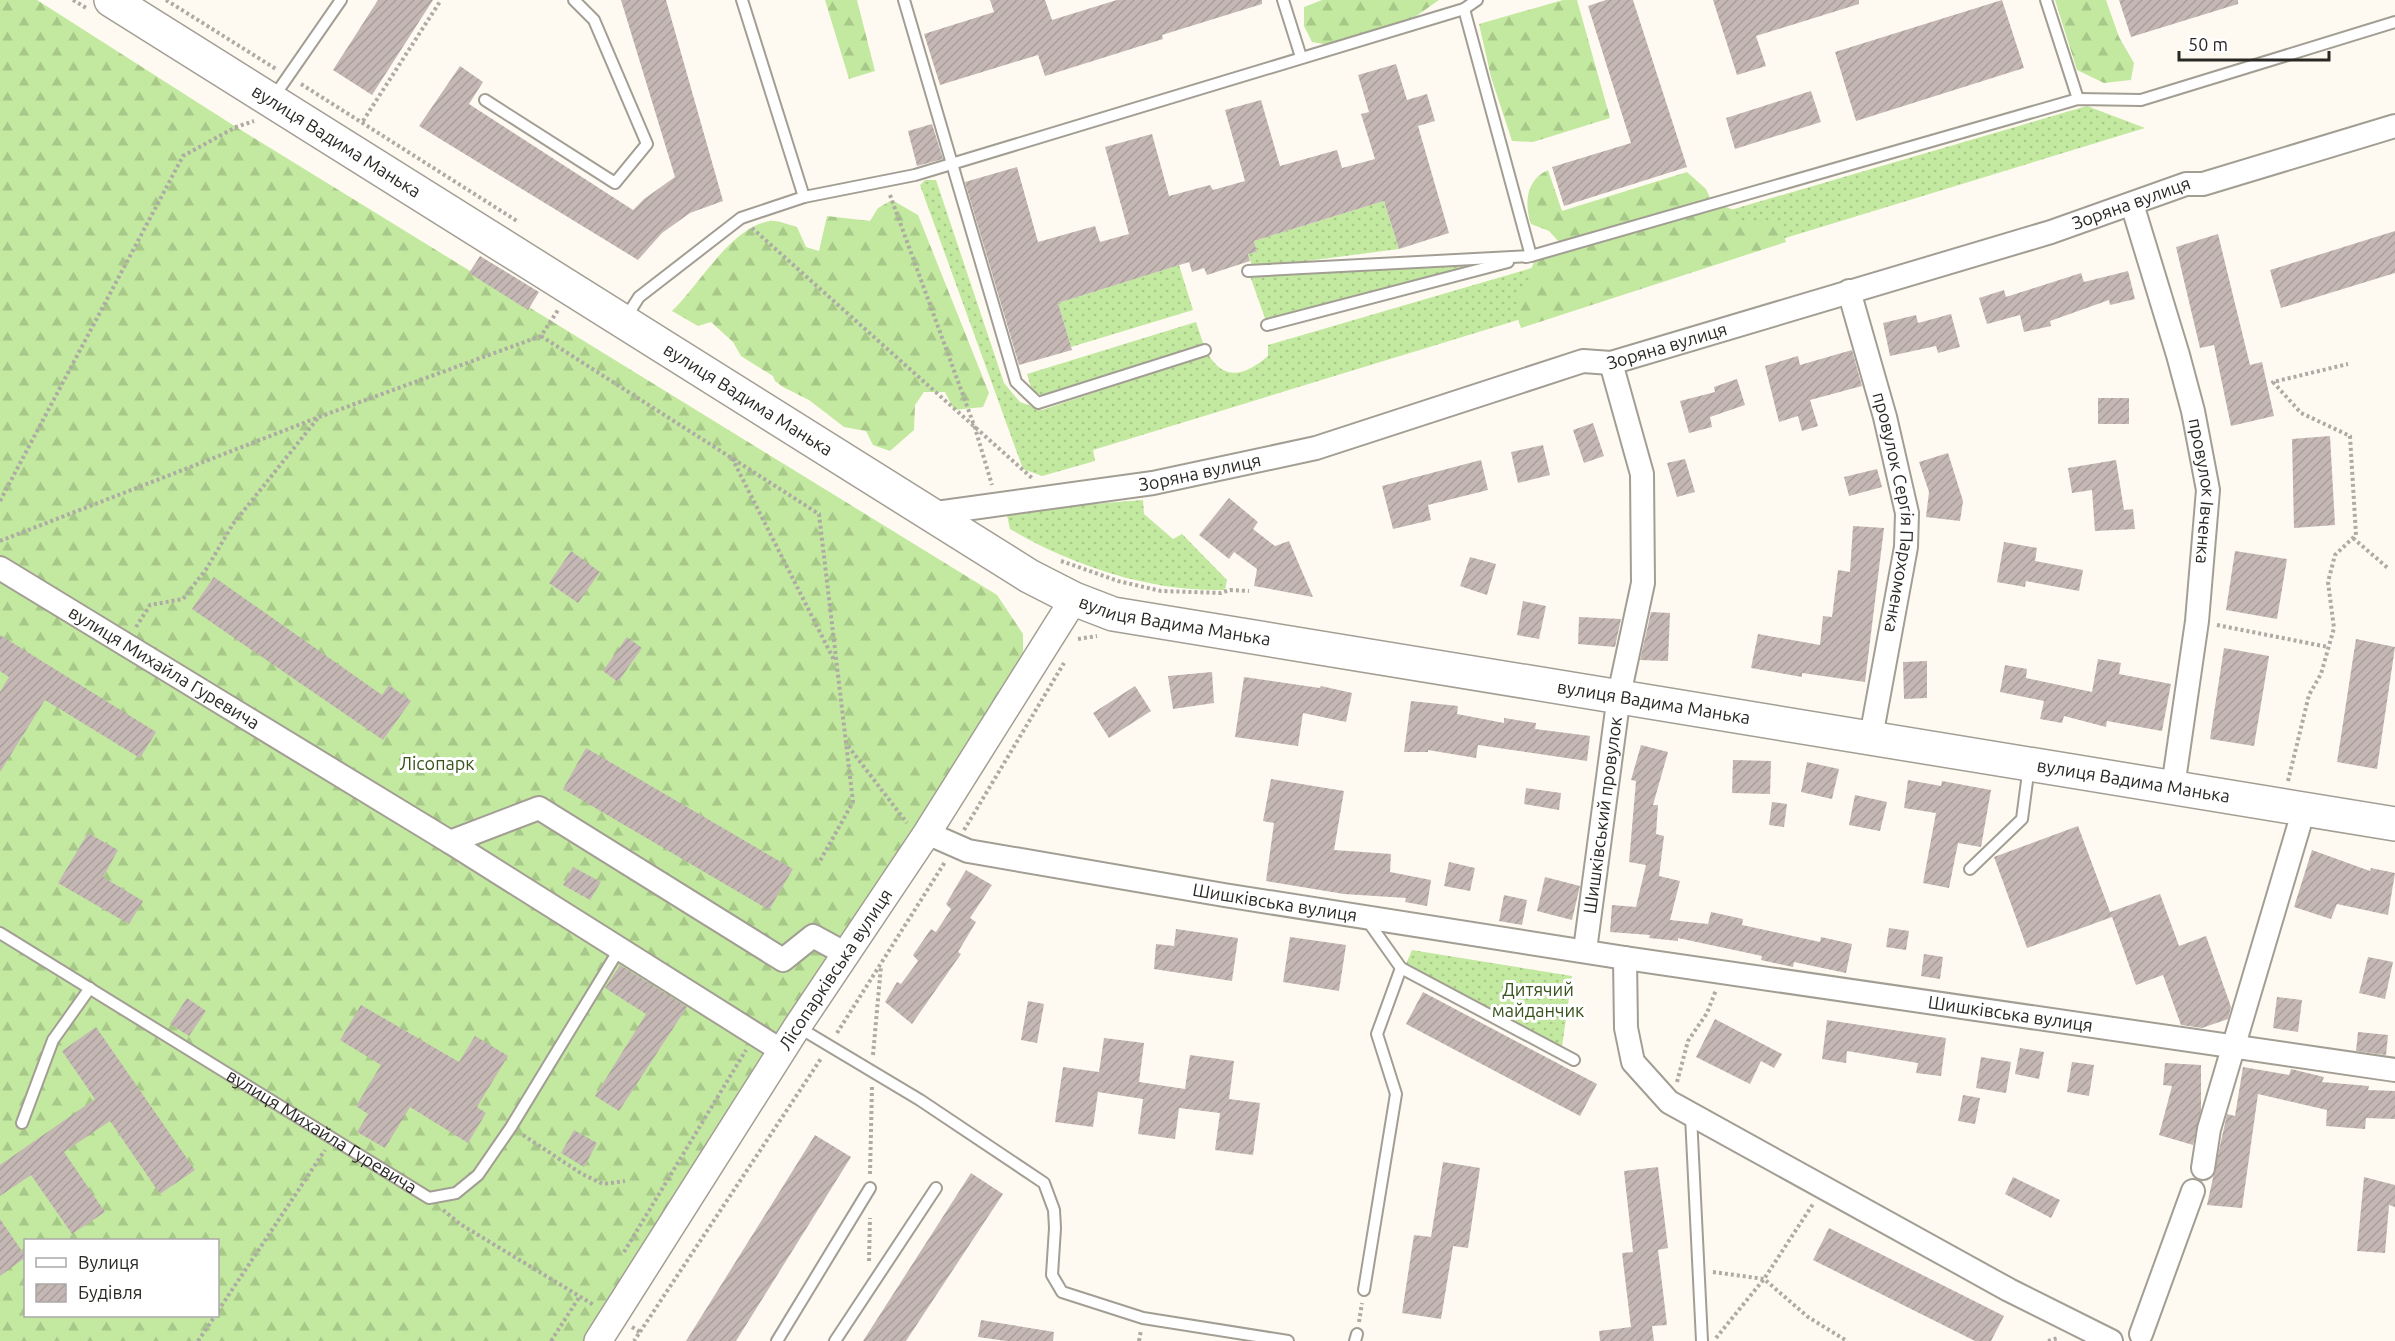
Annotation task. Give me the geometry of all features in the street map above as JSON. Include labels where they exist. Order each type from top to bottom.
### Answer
[{"type":"main road","name":"вулиця Вадима Манька","points":[[111,0],[280,88],[623,321],[1029,576],[1074,599],[1113,614],[1619,695],[2395,824]]},
{"type":"street","name":"Зоряна вулиця","points":[[929,514],[1153,483],[1316,448],[1583,361],[1611,363],[2051,232],[2186,184],[2203,184],[2395,126]]},
{"type":"street","name":"провулок Івченка","points":[[2132,204],[2193,411],[2208,490],[2197,621],[2173,787]]},
{"type":"street","name":"провулок Сергія Пархоменка","points":[[1850,291],[1885,417],[1907,513],[1906,547],[1871,737]]},
{"type":"street","name":"Шишківський провулок","points":[[1585,950],[1619,695],[1643,583],[1642,474],[1611,363]]},
{"type":"street","name":"вулиця Михайла Гуревича","points":[[0,568],[450,842],[782,1051]]},
{"type":"street","name":"Лісопарківська вулиця","points":[[598,1341],[797,1027],[846,954],[920,832],[1074,599]]},
{"type":"street","points":[[2203,1168],[2209,1129],[2294,807]]},
{"type":"street","points":[[450,842],[539,808],[783,960],[813,936],[846,954]]},
{"type":"street","name":"Шишківська вулиця","points":[[920,832],[968,851],[1224,890],[1625,958],[2395,1070]]},
{"type":"street","points":[[1625,958],[1626,1028],[1633,1062],[1669,1102],[2009,1290],[2111,1341]]},
{"type":"street","points":[[2142,1339],[2193,1191]]},
{"type":"lane","points":[[280,88],[340,0]]},
{"type":"lane","points":[[485,100],[615,183],[647,144],[594,20],[574,0]]},
{"type":"lane","points":[[742,0],[804,196]]},
{"type":"lane","points":[[904,0],[1016,382],[1038,403],[1205,350]]},
{"type":"lane","points":[[1283,0],[1301,57]]},
{"type":"lane","points":[[623,321],[639,297],[741,218],[804,196],[915,175],[1464,9],[1477,0]]},
{"type":"lane","points":[[2046,0],[2078,99]]},
{"type":"lane","points":[[1464,9],[1531,256]]},
{"type":"lane","points":[[1267,325],[1531,256],[2078,99],[2141,100],[2395,22]]},
{"type":"lane","points":[[1248,271],[1531,256]]},
{"type":"lane","points":[[1970,868],[2022,819],[2030,763]]},
{"type":"lane","points":[[1363,915],[1401,968],[1574,1060]]},
{"type":"lane","name":"вулиця Михайла Гуревича","points":[[0,933],[429,1198],[450,1195],[468,1185],[511,1127],[620,948]]},
{"type":"lane","points":[[1364,1290],[1396,1094],[1377,1034],[1401,968]]},
{"type":"lane","points":[[22,1123],[53,1040],[90,988]]},
{"type":"lane","points":[[797,1027],[920,1100],[1044,1183],[1054,1210],[1052,1275],[1062,1292],[1143,1318],[1288,1341]]},
{"type":"lane","points":[[1691,1116],[1702,1341]]},
{"type":"lane","points":[[777,1341],[870,1188]]},
{"type":"lane","points":[[835,1341],[936,1188]]},
{"type":"path","points":[[166,0],[280,88],[363,121],[527,228]]},
{"type":"path","points":[[363,121],[441,0]]},
{"type":"path","points":[[0,501],[183,156],[236,127],[261,118],[280,88]]},
{"type":"path","points":[[885,180],[975,428],[995,494]]},
{"type":"path","points":[[741,218],[1035,481]]},
{"type":"path","points":[[0,541],[319,417],[541,336],[561,304]]},
{"type":"path","points":[[541,336],[819,514],[853,802],[820,861]]},
{"type":"path","points":[[2294,807],[2291,764],[2309,695],[2321,674],[2334,628],[2328,582],[2335,555],[2356,535],[2350,436],[2301,413],[2272,382],[2348,364]]},
{"type":"path","points":[[125,644],[150,605],[183,599],[207,568],[232,524],[319,417]]},
{"type":"path","points":[[732,458],[836,664]]},
{"type":"path","points":[[2353,538],[2389,569]]},
{"type":"path","points":[[1053,558],[1118,581],[1161,591],[1221,593],[1230,590],[1250,591]]},
{"type":"path","points":[[2197,621],[2328,647]]},
{"type":"path","points":[[847,745],[920,832]]},
{"type":"path","points":[[869,1289],[872,1072],[881,964]]},
{"type":"path","points":[[1669,1102],[1688,1041],[1715,998],[1718,972]]},
{"type":"path","points":[[623,1254],[755,1034]]},
{"type":"path","points":[[640,1332],[829,1047]]},
{"type":"path","points":[[511,1127],[582,1174],[603,1184],[625,1181]]},
{"type":"path","points":[[219,1309],[333,1138]]},
{"type":"path","points":[[1713,1341],[1764,1280],[1824,1188]]},
{"type":"path","points":[[429,1198],[459,1224],[578,1294],[550,1341]]},
{"type":"path","points":[[1699,1269],[1764,1280],[1808,1317],[1847,1341]]},
{"type":"path","points":[[1356,1337],[1364,1290]]},
{"type":"path","points":[[593,1304],[599,1294]]},
{"type":"path","points":[[198,1341],[214,1317]]},
{"type":"green space","name":"Лісопарк","points":[[0,0],[37,0],[236,127],[997,595],[1023,634],[1023,661],[591,1341],[0,1341]]},
{"type":"green space","points":[[825,0],[857,0],[875,71],[849,79]]},
{"type":"green space","points":[[1322,0],[1439,0],[1402,26],[1330,45],[1312,42],[1304,26],[1304,7]]},
{"type":"green space","points":[[1563,0],[1577,0],[1610,118],[1533,142],[1512,141],[1491,77],[1479,24]]},
{"type":"green space","points":[[2055,0],[2106,0],[2119,37],[2134,63],[2131,80],[2104,83],[2077,70]]},
{"type":"green space","points":[[2087,106],[2145,128],[1093,450],[1095,461],[1042,476],[1023,469],[920,185],[925,180],[936,180],[1004,383],[1020,402],[1042,410],[1208,354],[1222,369],[1236,373],[1244,371],[1268,356],[1268,345]]},
{"type":"green space","points":[[1548,170],[1562,211],[1687,172],[1706,189],[1711,200],[1733,210],[1743,221],[1765,220],[1775,223],[1783,233],[1786,242],[1521,328],[1516,309],[1518,297],[1532,283],[1531,269],[1542,255],[1561,244],[1549,231],[1531,224],[1529,216],[1528,200],[1531,186],[1541,174]]},
{"type":"green space","points":[[892,200],[918,215],[989,393],[983,407],[954,410],[945,392],[924,392],[915,405],[914,430],[890,451],[873,445],[866,431],[844,427],[809,400],[783,387],[775,381],[773,376],[741,356],[733,342],[711,322],[698,326],[672,311],[729,245],[756,225],[773,221],[797,227],[806,247],[819,251],[827,216],[870,221],[878,208]]},
{"type":"green space","points":[[1384,201],[1399,249],[1253,268],[1248,254],[1257,252],[1254,241]]},
{"type":"green space","points":[[1484,261],[1266,321],[1250,276]]},
{"type":"green space","points":[[1179,265],[1193,310],[1071,347],[1058,303]]},
{"type":"green space","points":[[1196,322],[1204,346],[1046,397],[1032,391],[1027,374]]},
{"type":"green space","points":[[1143,500],[1144,514],[1173,539],[1182,534],[1227,580],[1225,590],[1169,587],[1086,565],[1010,529],[1006,511]]},
{"type":"green space","name":"Дитячий майданчик","points":[[1412,950],[1572,976],[1562,1047],[1406,964]]},
{"type":"building","points":[[378,0],[433,0],[372,95],[333,70]]},
{"type":"building","points":[[621,0],[666,0],[723,201],[690,213],[662,233],[638,260],[419,126],[460,66],[483,82],[469,104],[633,210],[644,199],[675,177]]},
{"type":"building","points":[[990,0],[1045,0],[1052,20],[1117,0],[1262,0],[1262,4],[1162,35],[1163,39],[1045,76],[1038,55],[940,85],[924,34],[994,12]]},
{"type":"building","points":[[1606,0],[1633,0],[1687,167],[1564,206],[1552,167],[1631,143],[1588,6]]},
{"type":"building","points":[[1713,0],[1859,0],[1859,4],[1756,36],[1766,66],[1737,75]]},
{"type":"building","points":[[2002,0],[2024,68],[1856,121],[1835,52]]},
{"type":"building","points":[[2119,0],[2238,0],[2238,4],[2131,37]]},
{"type":"building","points":[[1396,64],[1407,100],[1427,94],[1435,121],[1418,126],[1449,233],[1399,249],[1384,201],[1254,241],[1257,252],[1248,254],[1250,261],[1207,275],[1204,268],[1192,272],[1189,262],[1058,303],[1072,350],[1019,365],[965,182],[1017,167],[1038,242],[1095,226],[1100,242],[1129,234],[1105,147],[1152,134],[1169,196],[1210,185],[1213,190],[1245,181],[1225,110],[1261,100],[1280,166],[1337,150],[1342,168],[1375,159],[1361,114],[1369,112],[1358,75]]},
{"type":"building","points":[[1811,91],[1821,122],[1735,149],[1726,118]]},
{"type":"building","points":[[932,124],[943,159],[917,166],[908,131]]},
{"type":"building","points":[[2395,231],[2395,273],[2281,308],[2270,270]]},
{"type":"building","points":[[2218,234],[2250,365],[2262,362],[2274,416],[2231,426],[2214,345],[2200,348],[2176,247]]},
{"type":"building","points":[[480,256],[539,292],[528,310],[469,273]]},
{"type":"building","points":[[2128,271],[2135,299],[2110,305],[2109,300],[2050,321],[2051,326],[2024,332],[2020,315],[1987,324],[1979,298],[2004,290],[2006,297],[2081,273],[2084,282]]},
{"type":"building","points":[[1951,314],[1960,347],[1938,353],[1936,346],[1890,356],[1883,323],[1916,315],[1918,323]]},
{"type":"building","points":[[1852,350],[1862,386],[1810,400],[1818,426],[1802,431],[1798,416],[1779,422],[1765,366],[1798,356],[1800,365]]},
{"type":"building","points":[[1737,379],[1745,405],[1710,417],[1712,427],[1689,433],[1680,401],[1715,392],[1714,387]]},
{"type":"building","points":[[2098,398],[2129,398],[2129,424],[2098,424]]},
{"type":"building","points":[[1593,423],[1604,456],[1584,463],[1573,430]]},
{"type":"building","points":[[2330,436],[2335,525],[2294,528],[2292,439]]},
{"type":"building","points":[[1543,445],[1550,475],[1518,483],[1511,452]]},
{"type":"building","points":[[1948,453],[1963,501],[1960,521],[1926,517],[1929,492],[1919,462]]},
{"type":"building","points":[[1685,459],[1695,492],[1677,497],[1667,463]]},
{"type":"building","points":[[1481,460],[1488,490],[1428,505],[1431,520],[1393,529],[1382,486]]},
{"type":"building","points":[[2116,460],[2124,510],[2133,509],[2135,529],[2095,531],[2092,490],[2072,493],[2068,468]]},
{"type":"building","points":[[1877,469],[1882,487],[1849,496],[1844,477]]},
{"type":"building","points":[[1229,498],[1258,522],[1253,529],[1275,546],[1289,541],[1313,597],[1254,586],[1257,569],[1234,552],[1229,559],[1199,535]]},
{"type":"building","points":[[1853,526],[1884,528],[1865,682],[1802,673],[1802,677],[1751,668],[1758,634],[1820,645],[1823,616],[1832,617],[1838,570],[1850,572]]},
{"type":"building","points":[[2004,542],[2037,548],[2035,561],[2083,570],[2079,591],[2026,581],[2025,587],[1997,582]]},
{"type":"building","points":[[571,551],[600,572],[578,603],[549,583]]},
{"type":"building","points":[[2235,551],[2287,559],[2277,619],[2226,610]]},
{"type":"building","points":[[1470,557],[1496,564],[1487,595],[1460,586]]},
{"type":"building","points":[[214,577],[382,695],[389,685],[411,701],[383,740],[192,609]]},
{"type":"building","points":[[1523,601],[1546,606],[1539,639],[1517,635]]},
{"type":"building","points":[[1651,612],[1670,613],[1668,661],[1640,660]]},
{"type":"building","points":[[1579,617],[1621,619],[1615,647],[1578,644]]},
{"type":"building","points":[[0,635],[156,732],[140,758],[45,700],[0,772],[0,692],[9,677],[0,671]]},
{"type":"building","points":[[627,637],[642,648],[618,682],[603,671]]},
{"type":"building","points":[[2356,639],[2395,647],[2377,769],[2337,762]]},
{"type":"building","points":[[2224,648],[2269,656],[2254,746],[2210,739]]},
{"type":"building","points":[[2098,659],[2121,663],[2119,674],[2171,684],[2162,731],[2107,721],[2106,727],[2064,716],[2062,723],[2040,719],[2044,701],[2000,692],[2005,665],[2027,669],[2026,678],[2092,692]]},
{"type":"building","points":[[1927,661],[1927,698],[1904,699],[1903,662]]},
{"type":"building","points":[[1212,672],[1214,703],[1173,709],[1168,676]]},
{"type":"building","points":[[1244,677],[1320,688],[1321,686],[1352,693],[1346,722],[1303,713],[1298,746],[1235,737]]},
{"type":"building","points":[[1135,686],[1151,711],[1109,738],[1093,713]]},
{"type":"building","points":[[1411,701],[1458,706],[1457,714],[1504,723],[1504,718],[1536,723],[1535,729],[1590,736],[1587,761],[1478,745],[1476,758],[1428,750],[1428,752],[1404,752]]},
{"type":"building","points":[[1641,745],[1668,752],[1653,805],[1658,805],[1656,834],[1664,836],[1659,876],[1680,881],[1670,920],[1708,924],[1711,912],[1743,919],[1742,925],[1820,942],[1821,937],[1852,944],[1846,973],[1794,962],[1793,967],[1761,960],[1762,956],[1678,938],[1678,941],[1649,938],[1650,935],[1610,932],[1612,905],[1636,907],[1646,865],[1629,862],[1636,781],[1631,780]]},
{"type":"building","points":[[586,748],[793,869],[769,910],[563,789]]},
{"type":"building","points":[[1733,760],[1771,761],[1770,794],[1732,793]]},
{"type":"building","points":[[1807,762],[1839,769],[1832,799],[1801,792]]},
{"type":"building","points":[[1271,779],[1344,791],[1334,850],[1391,854],[1390,872],[1431,880],[1427,906],[1405,902],[1406,898],[1344,894],[1266,881],[1274,823],[1263,821]]},
{"type":"building","points":[[1908,780],[1941,786],[1942,781],[1991,790],[1981,847],[1958,843],[1949,888],[1923,883],[1936,813],[1904,808]]},
{"type":"building","points":[[1526,788],[1561,793],[1559,810],[1524,804]]},
{"type":"building","points":[[1855,795],[1887,802],[1880,831],[1849,825]]},
{"type":"building","points":[[1772,802],[1787,804],[1784,827],[1769,825]]},
{"type":"building","points":[[2078,826],[2110,912],[2160,894],[2179,946],[2206,936],[2231,1007],[2228,1019],[2202,1028],[2181,1025],[2163,975],[2136,985],[2112,917],[2027,948],[1994,857]]},
{"type":"building","points":[[88,833],[118,850],[103,877],[143,901],[129,924],[58,883]]},
{"type":"building","points":[[2312,850],[2370,871],[2371,868],[2395,873],[2388,915],[2337,904],[2331,919],[2294,907]]},
{"type":"building","points":[[1449,862],[1475,868],[1470,891],[1444,886]]},
{"type":"building","points":[[573,867],[601,882],[590,900],[563,885]]},
{"type":"building","points":[[966,870],[992,885],[970,918],[976,922],[958,952],[961,954],[912,1024],[885,1002],[897,982],[901,984],[918,961],[913,955],[931,929],[936,932],[951,909],[946,904]]},
{"type":"building","points":[[1545,877],[1580,886],[1572,920],[1537,911]]},
{"type":"building","points":[[1504,895],[1527,900],[1522,925],[1499,921]]},
{"type":"building","points":[[1889,928],[1909,931],[1906,950],[1886,947]]},
{"type":"building","points":[[1176,929],[1238,938],[1232,981],[1154,969],[1156,944],[1174,946]]},
{"type":"building","points":[[1290,937],[1346,945],[1339,991],[1283,982]]},
{"type":"building","points":[[1924,954],[1943,957],[1940,979],[1921,976]]},
{"type":"building","points":[[2368,957],[2393,962],[2385,999],[2359,993]]},
{"type":"building","points":[[620,965],[687,1007],[619,1111],[595,1096],[646,1014],[605,988]]},
{"type":"building","points":[[1423,992],[1597,1084],[1580,1116],[1406,1024]]},
{"type":"building","points":[[2277,997],[2302,1000],[2298,1032],[2273,1028]]},
{"type":"building","points":[[187,998],[206,1011],[189,1036],[170,1024]]},
{"type":"building","points":[[1028,1001],[1044,1004],[1037,1043],[1021,1040]]},
{"type":"building","points":[[361,1005],[459,1062],[475,1036],[508,1056],[477,1107],[486,1113],[468,1143],[410,1107],[385,1148],[357,1132],[368,1114],[356,1106],[381,1065],[340,1040]]},
{"type":"building","points":[[1715,1019],[1782,1054],[1774,1068],[1761,1061],[1750,1084],[1696,1057]]},
{"type":"building","points":[[1827,1020],[1946,1038],[1941,1076],[1916,1073],[1918,1063],[1847,1051],[1846,1063],[1822,1059]]},
{"type":"building","points":[[96,1027],[195,1170],[160,1194],[110,1121],[64,1152],[105,1212],[72,1234],[31,1175],[0,1196],[0,1165],[95,1099],[62,1051]]},
{"type":"building","points":[[2358,1032],[2388,1035],[2386,1055],[2356,1051]]},
{"type":"building","points":[[1104,1038],[1144,1043],[1139,1082],[1185,1089],[1190,1055],[1234,1061],[1229,1099],[1260,1103],[1253,1155],[1215,1150],[1220,1113],[1179,1108],[1175,1139],[1138,1134],[1143,1099],[1098,1092],[1093,1127],[1055,1122],[1063,1067],[1099,1072]]},
{"type":"building","points":[[2020,1048],[2044,1052],[2039,1079],[2015,1074]]},
{"type":"building","points":[[1981,1057],[2011,1062],[2006,1093],[1976,1088]]},
{"type":"building","points":[[2072,1062],[2094,1065],[2089,1096],[2067,1092]]},
{"type":"building","points":[[2165,1063],[2201,1065],[2201,1110],[2193,1145],[2159,1135],[2172,1086],[2163,1085]]},
{"type":"building","points":[[2243,1067],[2289,1075],[2291,1069],[2324,1077],[2322,1082],[2369,1086],[2368,1090],[2395,1091],[2395,1119],[2366,1118],[2365,1129],[2326,1126],[2327,1110],[2258,1094],[2242,1208],[2207,1205],[2227,1114],[2235,1116]]},
{"type":"building","points":[[1963,1095],[1980,1098],[1975,1124],[1958,1121]]},
{"type":"building","points":[[574,1130],[597,1143],[584,1167],[561,1153]]},
{"type":"building","points":[[815,1135],[851,1157],[736,1341],[686,1341]]},
{"type":"building","points":[[1443,1162],[1480,1168],[1468,1248],[1453,1246],[1441,1319],[1402,1313],[1414,1235],[1431,1237]]},
{"type":"building","points":[[1658,1167],[1668,1248],[1658,1250],[1667,1325],[1652,1326],[1654,1341],[1600,1341],[1599,1331],[1631,1327],[1622,1253],[1633,1252],[1624,1171]]},
{"type":"building","points":[[971,1173],[1003,1194],[906,1341],[863,1341]]},
{"type":"building","points":[[2013,1177],[2060,1200],[2051,1218],[2005,1194]]},
{"type":"building","points":[[2364,1177],[2395,1185],[2395,1207],[2389,1205],[2385,1253],[2357,1251]]},
{"type":"building","points":[[0,1219],[24,1254],[24,1258],[0,1276]]},
{"type":"building","points":[[1829,1228],[2004,1316],[1991,1341],[1975,1341],[1813,1260]]},
{"type":"building","points":[[981,1320],[1054,1332],[1053,1341],[1006,1341],[978,1337]]}]
